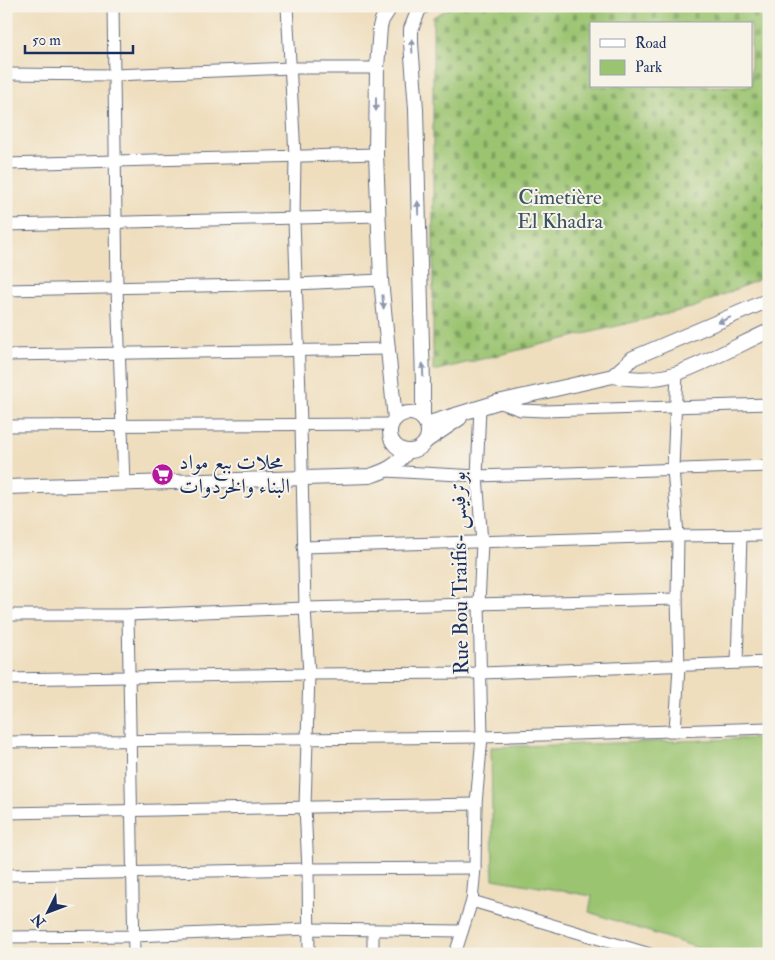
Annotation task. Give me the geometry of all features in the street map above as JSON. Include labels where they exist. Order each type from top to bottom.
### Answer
[{"type":"street","points":[[113,6],[117,222],[116,288],[124,484]]},
{"type":"street","points":[[287,6],[295,156],[294,218],[305,608],[309,674],[305,807],[309,954]]},
{"type":"street","points":[[391,6],[380,27],[377,68],[376,154],[381,280],[393,422],[390,434],[398,448],[408,451],[418,449],[426,441],[475,410]]},
{"type":"street","points":[[418,7],[411,43],[416,109],[424,422],[428,435],[426,441]]},
{"type":"street","points":[[6,74],[114,75],[291,68],[377,68]]},
{"type":"street","points":[[6,164],[376,154]]},
{"type":"street","points":[[6,225],[379,216]]},
{"type":"street","points":[[6,290],[296,284],[381,280]]},
{"type":"street","points":[[613,376],[634,358],[769,300]]},
{"type":"street","points":[[424,422],[475,410],[498,402],[613,376],[630,380],[676,373],[769,331]]},
{"type":"street","points":[[6,355],[387,349]]},
{"type":"street","points":[[675,731],[679,667],[676,599],[678,536],[673,468],[676,373]]},
{"type":"street","points":[[498,402],[521,410],[544,411],[769,404]]},
{"type":"street","name":"Rue Bou Traifis- بوترفيس","points":[[455,954],[472,901],[475,868],[476,804],[482,737],[479,604],[482,542],[475,410]]},
{"type":"street","points":[[6,426],[393,422],[400,415],[412,413],[424,422]]},
{"type":"street","points":[[6,487],[370,476],[386,471],[398,463],[408,451]]},
{"type":"street","points":[[386,471],[477,476],[769,466]]},
{"type":"street","points":[[304,547],[769,535]]},
{"type":"street","points":[[737,663],[741,536]]},
{"type":"street","points":[[6,615],[128,615],[305,608],[676,599]]},
{"type":"street","points":[[128,615],[134,954]]},
{"type":"street","points":[[6,679],[481,673],[679,667],[769,662]]},
{"type":"street","points":[[6,742],[482,737],[769,728]]},
{"type":"street","points":[[6,813],[476,804]]},
{"type":"street","points":[[6,875],[475,868]]},
{"type":"street","points":[[472,901],[650,954]]},
{"type":"street","points":[[6,937],[134,936],[308,929],[462,931]]},
{"type":"street","points":[[373,931],[373,954]]},
{"type":"green space","name":"Cimetière El Khadra","points":[[454,6],[769,6],[769,275],[695,307],[433,371],[433,17]]},
{"type":"green space","points":[[769,738],[769,954],[716,954],[589,912],[592,896],[493,879],[491,747]]},
{"type":"place","name":"محلات ببع مواد البناء والخردوات","points":[[163,474]]}]
